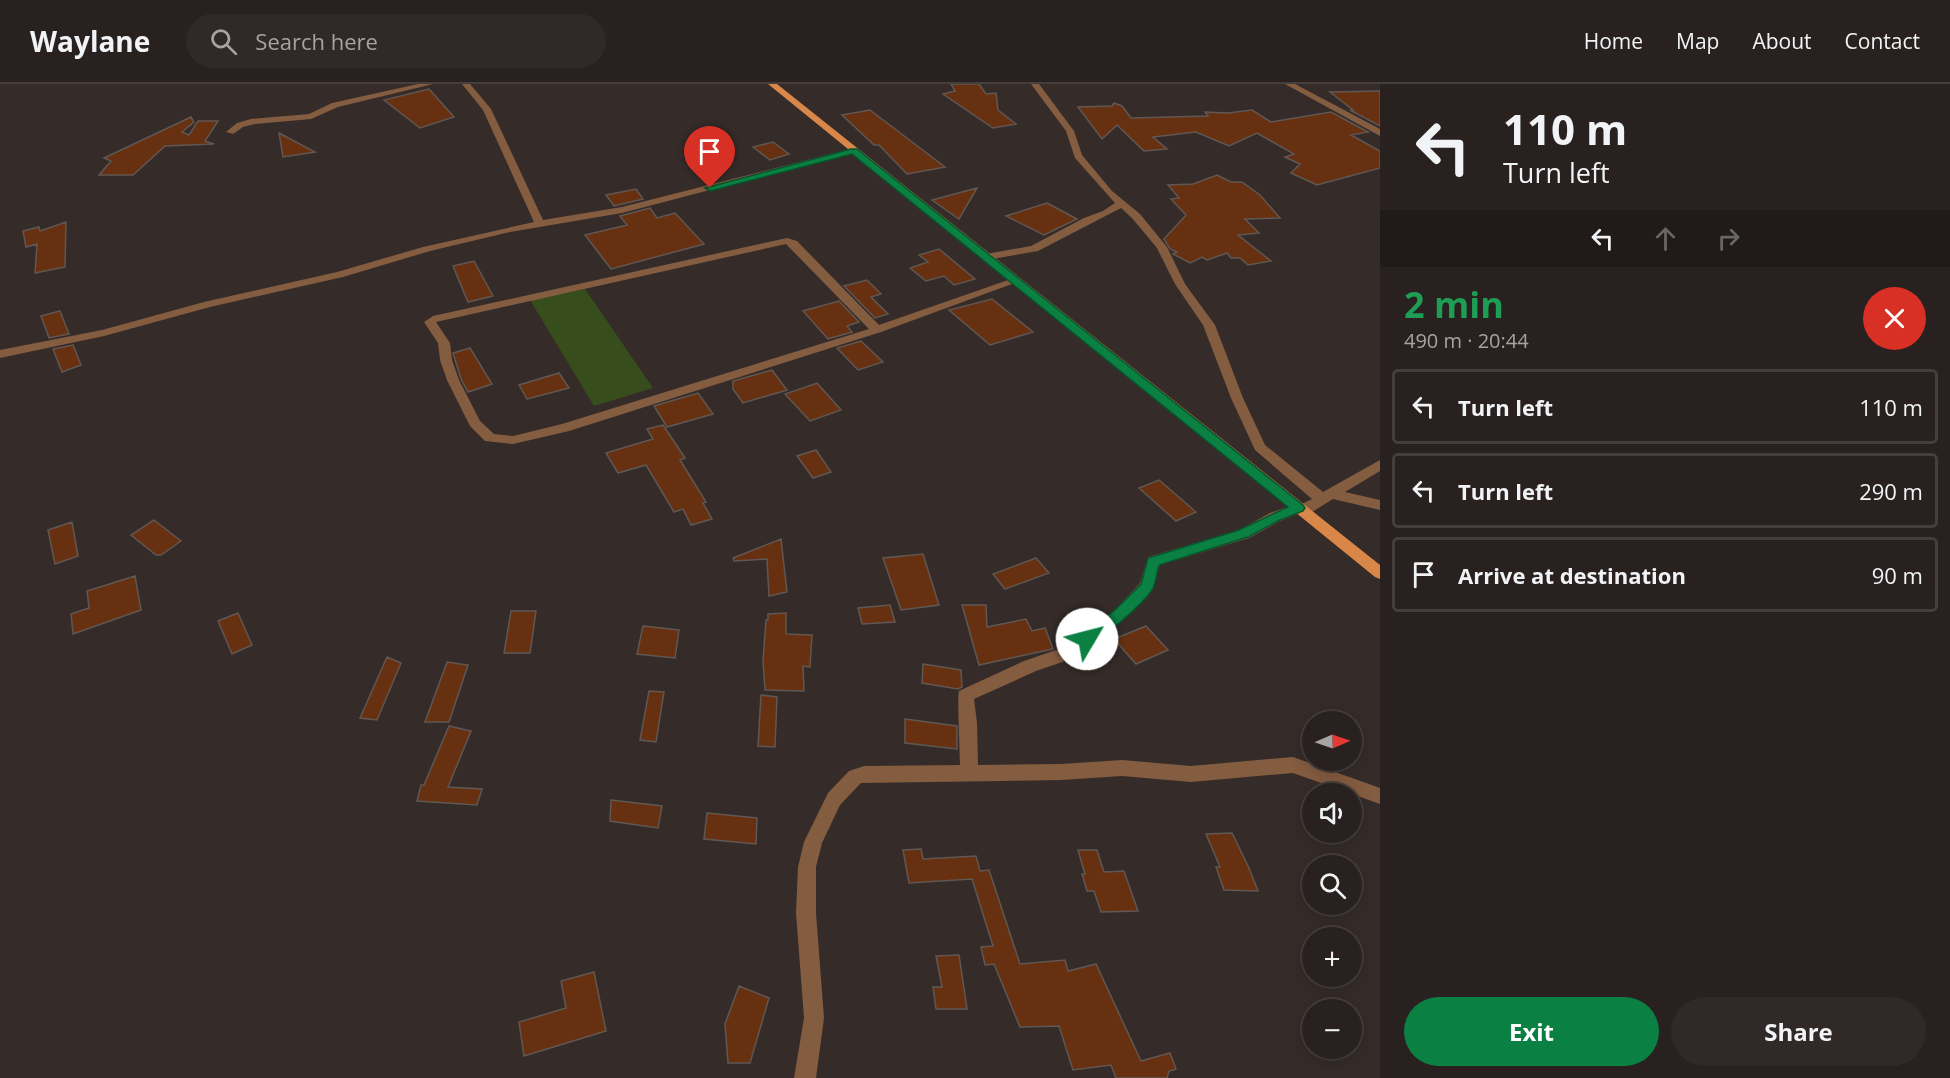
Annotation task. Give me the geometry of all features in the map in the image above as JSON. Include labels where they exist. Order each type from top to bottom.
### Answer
[{"type":"main road","points":[[772,84],[1380,573]]},
{"type":"street","points":[[367,84],[378,95]]},
{"type":"street","points":[[230,132],[240,125],[254,121],[311,116],[335,105],[429,84]]},
{"type":"street","points":[[466,84],[487,109],[540,225]]},
{"type":"street","points":[[1034,84],[1070,131],[1078,156],[1109,193],[1136,216],[1162,247],[1188,297],[1205,318],[1252,434],[1260,447],[1281,467],[1327,496],[1380,505]]},
{"type":"street","points":[[1289,84],[1380,134]]},
{"type":"street","points":[[0,354],[104,333],[208,304],[339,275],[427,249],[622,210],[854,151]]},
{"type":"street","points":[[986,257],[1034,249],[1088,220],[1107,213],[1120,203]]},
{"type":"street","points":[[877,330],[793,243],[787,241],[430,321],[444,343],[446,360],[453,380],[476,423],[490,438],[501,441],[525,439],[574,425],[877,330],[1016,280]]},
{"type":"street","points":[[969,773],[969,723],[965,696],[1030,666],[1071,652],[1119,615],[1147,586],[1153,561],[1244,534],[1275,517],[1300,509],[1327,496],[1380,465]]},
{"type":"street","points":[[805,1078],[814,1018],[806,913],[807,867],[813,842],[834,799],[855,777],[864,774],[1061,772],[1122,768],[1191,774],[1293,765],[1380,796]]},
{"type":"green space","points":[[585,289],[653,388],[594,406],[530,300]]},
{"type":"building","points":[[951,84],[979,84],[986,94],[996,93],[998,110],[1016,124],[993,128],[943,94],[955,91]]},
{"type":"building","points":[[429,89],[454,117],[420,128],[384,100]]},
{"type":"building","points":[[1380,91],[1380,126],[1350,110],[1353,110],[1330,92]]},
{"type":"building","points":[[1114,103],[1122,106],[1131,118],[1208,116],[1205,112],[1228,113],[1252,110],[1271,122],[1331,112],[1368,132],[1351,135],[1380,151],[1380,168],[1317,185],[1291,173],[1300,164],[1285,157],[1294,154],[1257,133],[1229,146],[1196,132],[1153,137],[1167,149],[1144,151],[1117,125],[1102,139],[1078,107],[1112,106]]},
{"type":"building","points":[[870,110],[945,167],[907,174],[879,145],[874,145],[842,115]]},
{"type":"building","points":[[191,117],[194,122],[182,132],[189,135],[198,121],[218,121],[205,141],[214,144],[165,146],[133,175],[99,175],[111,161],[104,158]]},
{"type":"building","points":[[279,133],[315,152],[283,157]]},
{"type":"building","points":[[773,142],[789,154],[770,160],[753,147]]},
{"type":"building","points":[[1217,175],[1231,182],[1242,182],[1260,195],[1280,218],[1245,219],[1259,233],[1238,235],[1271,261],[1248,265],[1240,258],[1231,258],[1227,253],[1207,260],[1202,257],[1190,263],[1173,254],[1177,252],[1170,249],[1164,239],[1186,215],[1171,199],[1179,198],[1168,185],[1193,184]]},
{"type":"building","points":[[977,188],[959,219],[932,200]]},
{"type":"building","points":[[636,189],[643,199],[614,206],[606,195]]},
{"type":"building","points":[[1047,203],[1077,219],[1044,235],[1006,216]]},
{"type":"building","points":[[650,208],[657,218],[675,213],[704,244],[611,269],[585,235],[627,225],[620,216]]},
{"type":"building","points":[[66,222],[65,267],[35,273],[37,244],[26,247],[23,231],[39,227],[40,231]]},
{"type":"building","points":[[939,249],[975,279],[954,285],[944,276],[926,281],[910,268],[928,262],[919,255]]},
{"type":"building","points":[[474,261],[493,296],[468,302],[453,266]]},
{"type":"building","points":[[867,280],[881,294],[871,297],[888,314],[875,318],[844,286]]},
{"type":"building","points":[[992,299],[1033,332],[990,345],[949,310]]},
{"type":"building","points":[[839,301],[859,322],[847,326],[852,332],[828,339],[803,311]]},
{"type":"building","points":[[60,311],[69,334],[49,338],[41,316]]},
{"type":"building","points":[[861,341],[883,362],[858,370],[837,348]]},
{"type":"building","points":[[73,345],[81,365],[62,372],[53,349]]},
{"type":"building","points":[[470,348],[492,384],[468,392],[461,379],[453,353]]},
{"type":"building","points":[[772,370],[787,390],[743,403],[733,389],[733,381]]},
{"type":"building","points":[[559,373],[569,388],[527,399],[519,385]]},
{"type":"building","points":[[817,383],[841,410],[810,421],[785,394]]},
{"type":"building","points":[[698,393],[713,414],[667,427],[654,406]]},
{"type":"building","points":[[663,425],[685,458],[680,460],[706,502],[703,503],[712,519],[691,525],[683,509],[674,512],[646,465],[618,473],[606,453],[653,439],[647,429]]},
{"type":"building","points":[[816,450],[831,472],[813,478],[797,456]]},
{"type":"building","points":[[1159,480],[1196,512],[1176,521],[1139,488]]},
{"type":"building","points":[[154,520],[181,541],[161,555],[156,555],[131,535]]},
{"type":"building","points":[[72,522],[78,556],[55,564],[48,530]]},
{"type":"building","points":[[781,539],[787,592],[769,596],[767,559],[734,561],[733,558]]},
{"type":"building","points":[[923,554],[939,605],[901,610],[883,558]]},
{"type":"building","points":[[1036,558],[1049,573],[1005,589],[993,574]]},
{"type":"building","points":[[135,576],[141,610],[73,634],[71,614],[89,608],[87,591]]},
{"type":"building","points":[[890,605],[895,622],[862,624],[858,608]]},
{"type":"building","points":[[962,605],[986,605],[987,627],[1026,619],[1032,631],[1045,628],[1053,649],[979,665]]},
{"type":"building","points":[[511,611],[536,611],[530,653],[504,653]]},
{"type":"building","points":[[238,613],[252,645],[232,654],[218,621]]},
{"type":"building","points":[[786,613],[786,634],[812,635],[810,667],[803,666],[804,691],[765,690],[763,661],[766,620],[768,620],[768,614]]},
{"type":"building","points":[[643,626],[679,630],[675,658],[637,654]]},
{"type":"building","points":[[1146,626],[1168,650],[1136,664],[1114,639]]},
{"type":"building","points":[[387,657],[401,663],[377,720],[360,718]]},
{"type":"building","points":[[447,662],[468,665],[449,722],[425,722]]},
{"type":"building","points":[[923,664],[961,670],[962,687],[958,689],[922,683]]},
{"type":"building","points":[[649,691],[664,692],[656,742],[640,740]]},
{"type":"building","points":[[761,695],[777,697],[775,747],[758,746]]},
{"type":"building","points":[[905,719],[957,726],[957,749],[905,743]]},
{"type":"building","points":[[449,726],[471,731],[448,787],[482,789],[477,805],[417,801],[421,785],[424,785]]},
{"type":"building","points":[[611,800],[662,806],[658,828],[610,821]]},
{"type":"building","points":[[707,813],[757,818],[756,844],[704,839]]},
{"type":"building","points":[[1232,833],[1258,891],[1224,890],[1216,867],[1220,867],[1206,834]]},
{"type":"building","points":[[921,849],[923,859],[976,856],[980,871],[989,870],[1020,964],[1065,960],[1068,971],[1096,964],[1141,1061],[1170,1053],[1176,1069],[1169,1071],[1167,1078],[1116,1078],[1111,1065],[1073,1070],[1059,1026],[1020,1027],[994,964],[985,965],[981,947],[993,946],[972,879],[909,883],[903,850]]},
{"type":"building","points":[[1078,850],[1097,850],[1104,872],[1124,871],[1138,911],[1101,912],[1094,891],[1087,891]]},
{"type":"building","points":[[959,955],[967,1009],[936,1009],[933,987],[942,987],[936,956]]},
{"type":"building","points":[[594,972],[606,1031],[524,1056],[519,1022],[566,1008],[561,981]]},
{"type":"building","points":[[739,986],[769,998],[750,1063],[728,1063],[725,1024]]},
{"type":"route","points":[[710,188],[854,151],[1298,508],[1275,517],[1244,534],[1153,561],[1147,578],[1147,586],[1119,615],[1087,639]]}]
